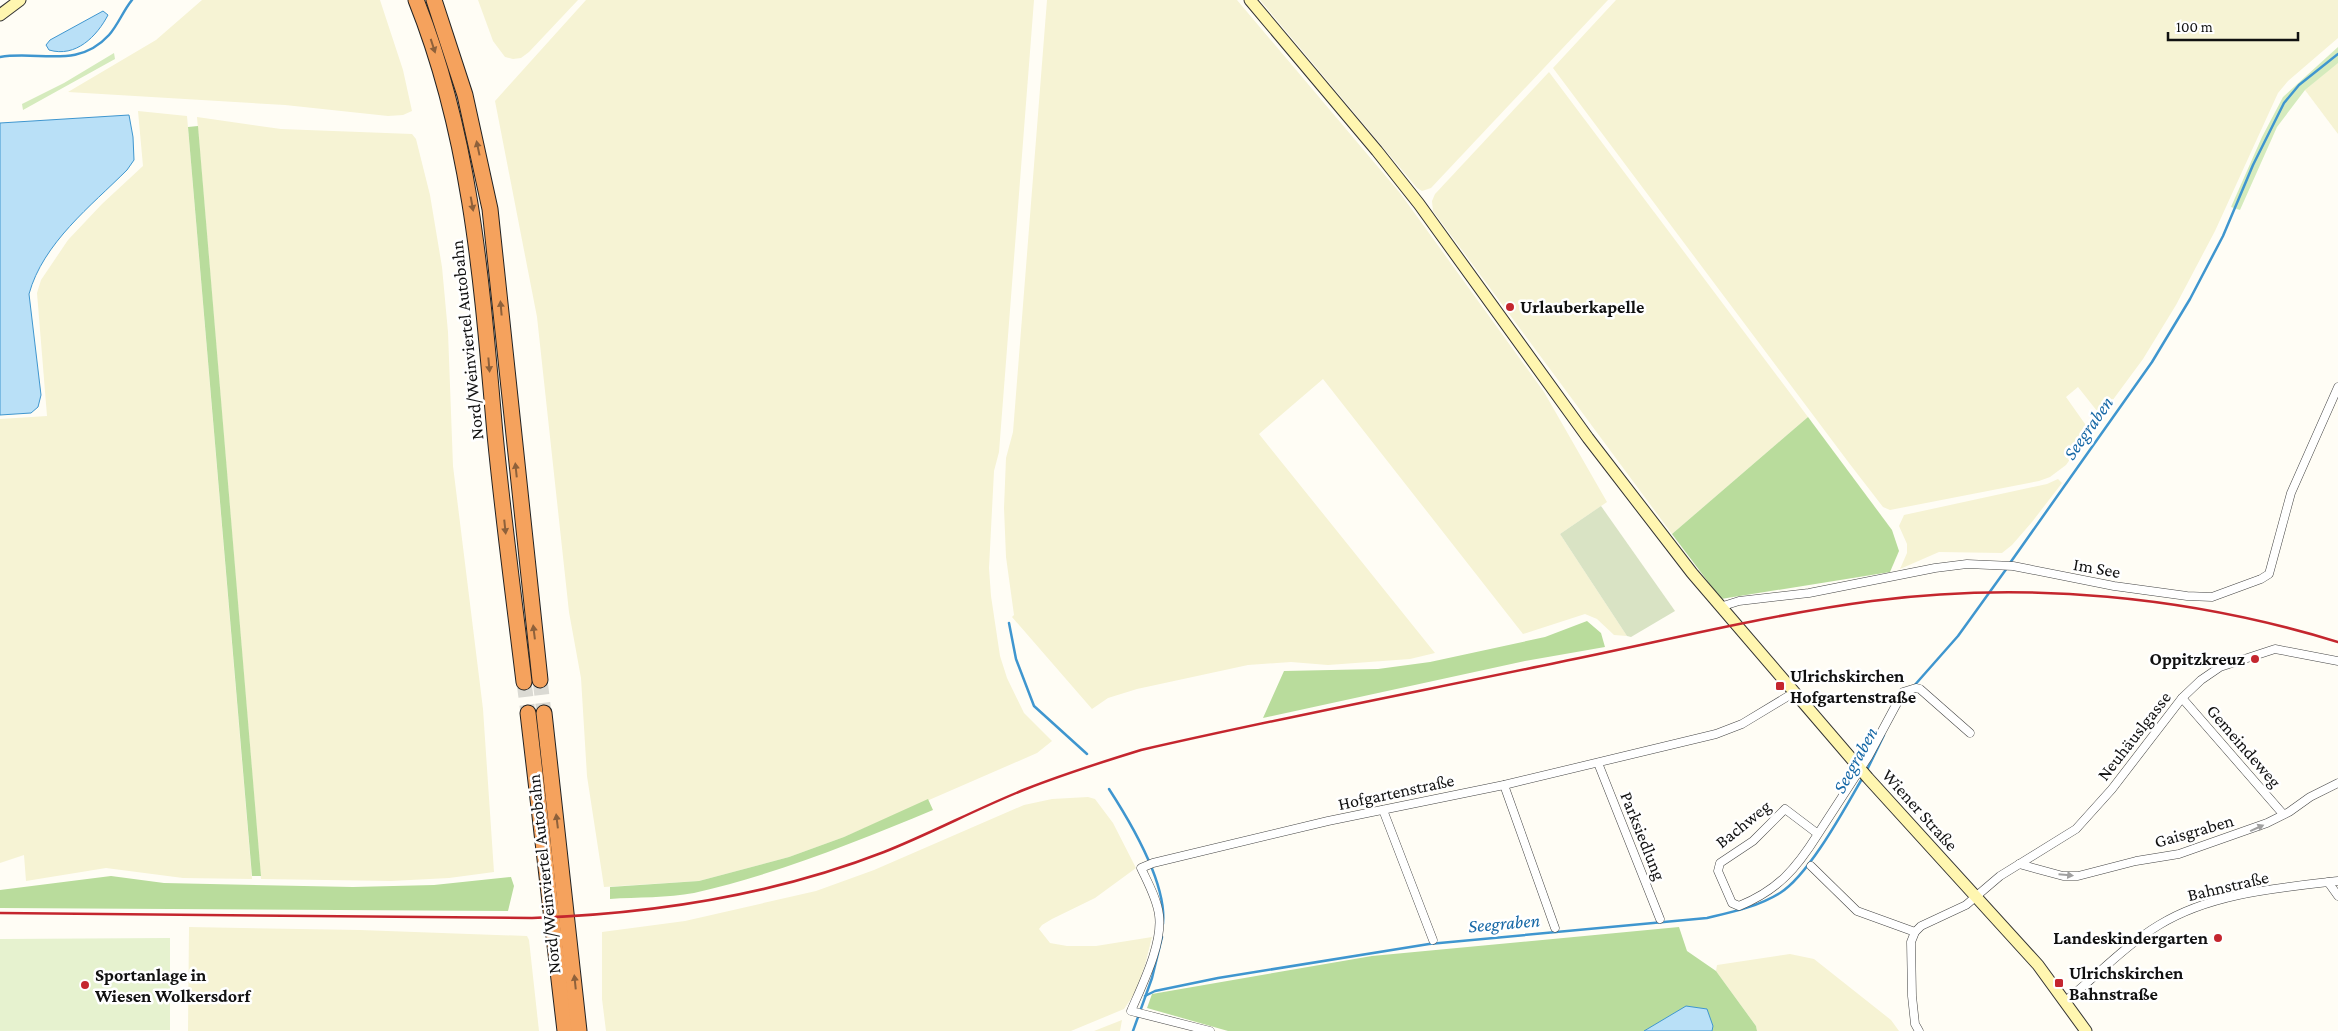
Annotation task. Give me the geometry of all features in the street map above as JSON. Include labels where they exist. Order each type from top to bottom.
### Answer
[{"type":"highway","name":"Nord/Weinviertel Autobahn","points":[[416,0],[449,101],[472,205],[507,544],[524,682]]},
{"type":"highway","name":"Nord/Weinviertel Autobahn","points":[[434,0],[465,95],[490,209],[540,680]]},
{"type":"highway","name":"Nord/Weinviertel Autobahn","points":[[528,713],[565,1031]]},
{"type":"highway","name":"Nord/Weinviertel Autobahn","points":[[544,713],[579,1031]]},
{"type":"street","points":[[0,15],[20,0]]},
{"type":"street","name":"Wiener Straße","points":[[1250,0],[1365,136],[1419,204],[1588,438],[1668,543],[1720,607],[1796,692],[1863,773],[2038,966],[2086,1031]]},
{"type":"street","name":"Im See","points":[[1720,607],[1740,600],[1809,593],[1948,565],[1999,564],[2104,585],[2187,596],[2212,597],[2261,579],[2269,574],[2291,493],[2338,387]]},
{"type":"street","name":"Neuhäuslgasse","points":[[1915,932],[1921,926],[1966,905],[2000,876],[2066,837],[2087,818],[2182,698],[2201,680],[2220,667],[2275,649],[2338,660]]},
{"type":"street","name":"Bachweg","points":[[1818,834],[1786,809],[1753,841],[1720,862],[1718,871],[1732,904],[1739,906],[1772,889],[1788,875],[1863,773],[1903,692],[1920,689],[1970,732]]},
{"type":"street","name":"Hofgartenstraße","points":[[1210,1031],[1137,1012],[1158,936],[1159,916],[1155,900],[1142,868],[1383,810],[1504,785],[1716,734],[1742,724],[1796,692]]},
{"type":"street","name":"Gemeindeweg","points":[[2182,698],[2283,814]]},
{"type":"street","name":"Parksiedlung","points":[[1598,763],[1660,919]]},
{"type":"street","name":"Gaisgraben","points":[[2019,864],[2063,876],[2078,876],[2179,854],[2228,835],[2248,831],[2338,783]]},
{"type":"street","points":[[1504,785],[1555,928]]},
{"type":"street","points":[[1383,810],[1433,940]]},
{"type":"street","points":[[1811,866],[1857,911],[1915,932],[1911,942],[1912,996],[1915,1024],[1919,1031]]},
{"type":"street","name":"Bahnstraße","points":[[2064,1002],[2137,940],[2184,912],[2232,897],[2338,881]]},
{"type":"street","points":[[2328,882],[2338,896]]},
{"type":"shaded area","points":[[202,0],[380,0],[403,70],[412,111],[403,115],[388,116],[285,105],[68,92],[156,40]]},
{"type":"shaded area","points":[[478,0],[578,0],[529,52],[521,58],[513,59],[505,57],[493,41]]},
{"type":"shaded area","points":[[586,0],[1034,0],[999,452],[994,471],[989,568],[1000,656],[1007,678],[1024,713],[1052,741],[1037,753],[844,837],[789,857],[699,881],[604,887],[587,776],[581,678],[569,612],[537,317],[495,101]]},
{"type":"shaded area","points":[[1047,0],[1237,0],[1400,193],[1544,392],[1607,502],[1560,534],[1627,636],[1614,635],[1597,619],[1585,614],[1523,634],[1323,379],[1259,434],[1435,653],[1410,659],[1328,665],[1291,662],[1248,665],[1137,689],[1108,698],[1092,709],[1012,617],[1014,615],[1006,557],[1004,508],[1006,458],[1013,432]]},
{"type":"shaded area","points":[[1260,0],[1608,0],[1431,188],[1422,191],[1417,188]]},
{"type":"shaded area","points":[[1616,0],[2338,0],[2338,38],[2288,81],[2278,93],[2215,231],[2176,305],[2143,359],[2101,416],[2078,387],[2066,397],[2090,431],[2066,465],[2050,477],[2039,481],[1890,510],[1883,507],[1849,463],[1553,68]]},
{"type":"shaded area","points":[[2338,62],[2338,134],[2305,90]]},
{"type":"shaded area","points":[[1549,72],[1808,417],[1672,534],[1433,211],[1432,201],[1435,194]]},
{"type":"shaded area","points":[[138,111],[187,116],[252,879],[183,878],[106,868],[26,881],[24,855],[0,863],[0,419],[47,416],[37,293],[41,280],[68,240],[102,204],[143,166]]},
{"type":"shaded area","points":[[197,117],[281,129],[412,134],[416,139],[430,195],[442,267],[448,332],[453,466],[483,709],[494,872],[449,878],[391,881],[261,879]]},
{"type":"shaded area","points":[[2058,479],[2062,483],[2032,522],[2012,545],[2002,553],[1939,552],[1900,569],[1907,553],[1907,544],[1899,526],[1904,515],[2047,484]]},
{"type":"shaded area","points":[[1088,797],[1095,799],[1113,823],[1136,868],[1095,898],[1052,919],[1039,929],[1050,943],[1067,946],[1096,946],[1152,937],[1135,993],[1124,1009],[1071,1031],[606,1031],[602,999],[602,932],[685,921],[816,891],[874,870],[1024,805],[1052,799]]},
{"type":"shaded area","points":[[189,927],[360,930],[527,936],[539,1031],[188,1031]]},
{"type":"shaded area","points":[[1790,954],[1814,959],[1891,1020],[1899,1031],[1757,1031],[1756,1026],[1716,971],[1717,965]]},
{"type":"shaded area","points":[[1122,1020],[1120,1031],[1094,1031]]},
{"type":"green space","points":[[2338,47],[2338,63],[2305,90],[2277,127],[2240,210],[2231,207],[2262,137],[2283,97]]},
{"type":"green space","points":[[114,53],[115,59],[23,110],[22,104],[64,83]]},
{"type":"green space","points":[[198,126],[261,876],[252,876],[188,127]]},
{"type":"green space","points":[[1808,417],[1892,530],[1899,551],[1890,572],[1721,599],[1672,534]]},
{"type":"green space","points":[[1601,506],[1675,611],[1631,637],[1627,636],[1560,534]]},
{"type":"green space","points":[[1587,621],[1601,633],[1605,647],[1525,661],[1263,718],[1284,671],[1378,669],[1430,662],[1545,637]]},
{"type":"green space","points":[[928,799],[933,810],[845,845],[756,877],[684,895],[610,899],[610,887],[699,881],[789,857],[844,837]]},
{"type":"green space","points":[[111,876],[164,883],[353,887],[434,885],[511,877],[514,886],[508,911],[0,908],[0,890]]},
{"type":"green space","points":[[1679,927],[1687,951],[1716,971],[1756,1026],[1757,1031],[1228,1031],[1147,1008],[1152,994],[1372,956]]},
{"type":"green space","name":"Sportanlage in Wiesen Wolkersdorf","points":[[170,938],[170,1030],[0,1031],[0,939]]},
{"type":"water","points":[[103,11],[108,15],[92,37],[84,43],[68,51],[49,50],[46,45],[50,40]]},
{"type":"water","points":[[129,115],[133,137],[134,160],[127,170],[70,226],[57,242],[45,258],[29,294],[41,395],[38,407],[31,413],[0,415],[0,123]]},
{"type":"water","points":[[1686,1006],[1707,1009],[1713,1026],[1712,1031],[1644,1031]]},
{"type":"waterway","points":[[0,57],[15,55],[57,56],[84,52],[97,46],[109,35],[132,0]]},
{"type":"waterway","name":"Seegraben","points":[[2010,563],[2152,362],[2190,299],[2223,236],[2253,165],[2284,103],[2299,85],[2338,54]]},
{"type":"waterway","name":"Seegraben","points":[[1913,687],[1958,636],[2007,568]]},
{"type":"waterway","points":[[1009,623],[1016,659],[1034,706],[1087,754]]},
{"type":"waterway","name":"Seegraben","points":[[1867,770],[1884,735]]},
{"type":"waterway","name":"Seegraben","points":[[1145,996],[1155,991],[1218,978],[1429,944],[1707,918],[1744,908],[1780,893],[1803,872],[1826,840],[1863,777]]},
{"type":"waterway","points":[[1109,789],[1146,854],[1159,891],[1163,908],[1163,924]]},
{"type":"waterway","points":[[1133,1031],[1152,978],[1162,937]]},
{"type":"tunnel","points":[[540,680],[544,713]]},
{"type":"tunnel","points":[[524,682],[528,713]]},
{"type":"railway","points":[[0,913],[532,918],[622,912],[711,900],[755,891],[841,867],[902,845],[1026,789],[1083,768],[1141,750],[1755,621],[1872,601],[1990,592],[2107,597],[2224,613],[2338,642]]},
{"type":"place","name":"Urlauberkapelle","points":[[1510,307]]},
{"type":"place","name":"Oppitzkreuz","points":[[2255,659]]},
{"type":"place","name":"Ulrichskirchen Hofgartenstraße","points":[[1780,686]]},
{"type":"place","name":"Landeskindergarten","points":[[2218,938]]},
{"type":"place","name":"Ulrichskirchen Bahnstraße","points":[[2059,983]]},
{"type":"place","name":"Sportanlage in Wiesen Wolkersdorf","points":[[85,985]]}]
